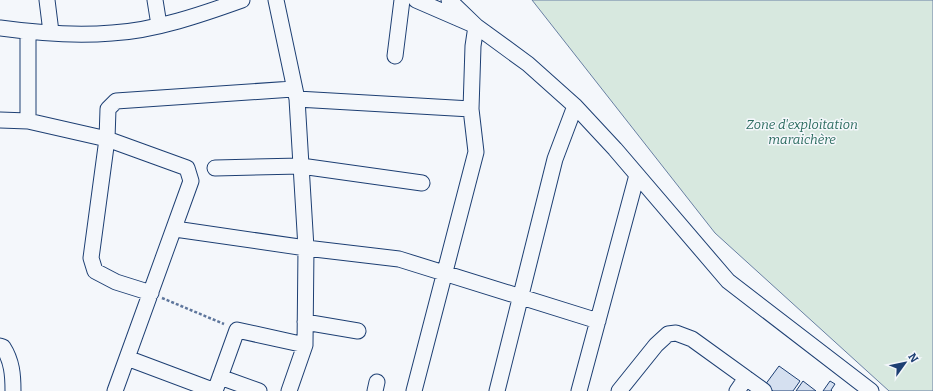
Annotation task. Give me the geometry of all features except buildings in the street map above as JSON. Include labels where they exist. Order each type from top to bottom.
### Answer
[{"type":"street","points":[[47,0],[51,32]]},
{"type":"street","points":[[155,0],[158,25]]},
{"type":"street","points":[[276,0],[295,94],[306,248],[305,345],[289,391]]},
{"type":"street","points":[[395,56],[402,0]]},
{"type":"street","points":[[416,0],[476,26]]},
{"type":"street","points":[[449,0],[476,26],[528,64],[575,106],[615,149],[636,176],[728,281],[871,391]]},
{"type":"street","points":[[0,28],[28,32],[113,34],[158,25],[234,1]]},
{"type":"street","points":[[414,391],[476,152],[471,109],[473,46],[476,26]]},
{"type":"street","points":[[28,32],[28,121]]},
{"type":"street","points":[[151,293],[116,282],[95,271],[91,258],[107,139],[108,109],[116,101],[295,94],[471,109]]},
{"type":"street","points":[[498,391],[555,159],[575,106]]},
{"type":"street","points":[[0,120],[28,121],[107,139],[187,168],[191,181],[175,229],[115,391]]},
{"type":"street","points":[[215,168],[301,166],[422,183]]},
{"type":"street","points":[[579,391],[636,176]]},
{"type":"street","points":[[175,229],[306,248],[399,258],[444,274],[598,321]]},
{"type":"street","points":[[305,322],[358,331]]},
{"type":"street","points":[[216,386],[237,330],[305,345]]},
{"type":"street","points":[[619,391],[656,345],[668,334],[676,332],[692,340],[764,391]]},
{"type":"street","points":[[0,346],[3,347],[10,357],[13,375],[13,391]]},
{"type":"street","points":[[128,358],[216,386],[259,391]]},
{"type":"street","points":[[737,391],[746,378]]},
{"type":"path","points":[[151,293],[237,330]]},
{"type":"green space","name":"Zone d'exploitation maraichère","points":[[532,0],[933,0],[933,391],[889,391],[715,233]]}]
